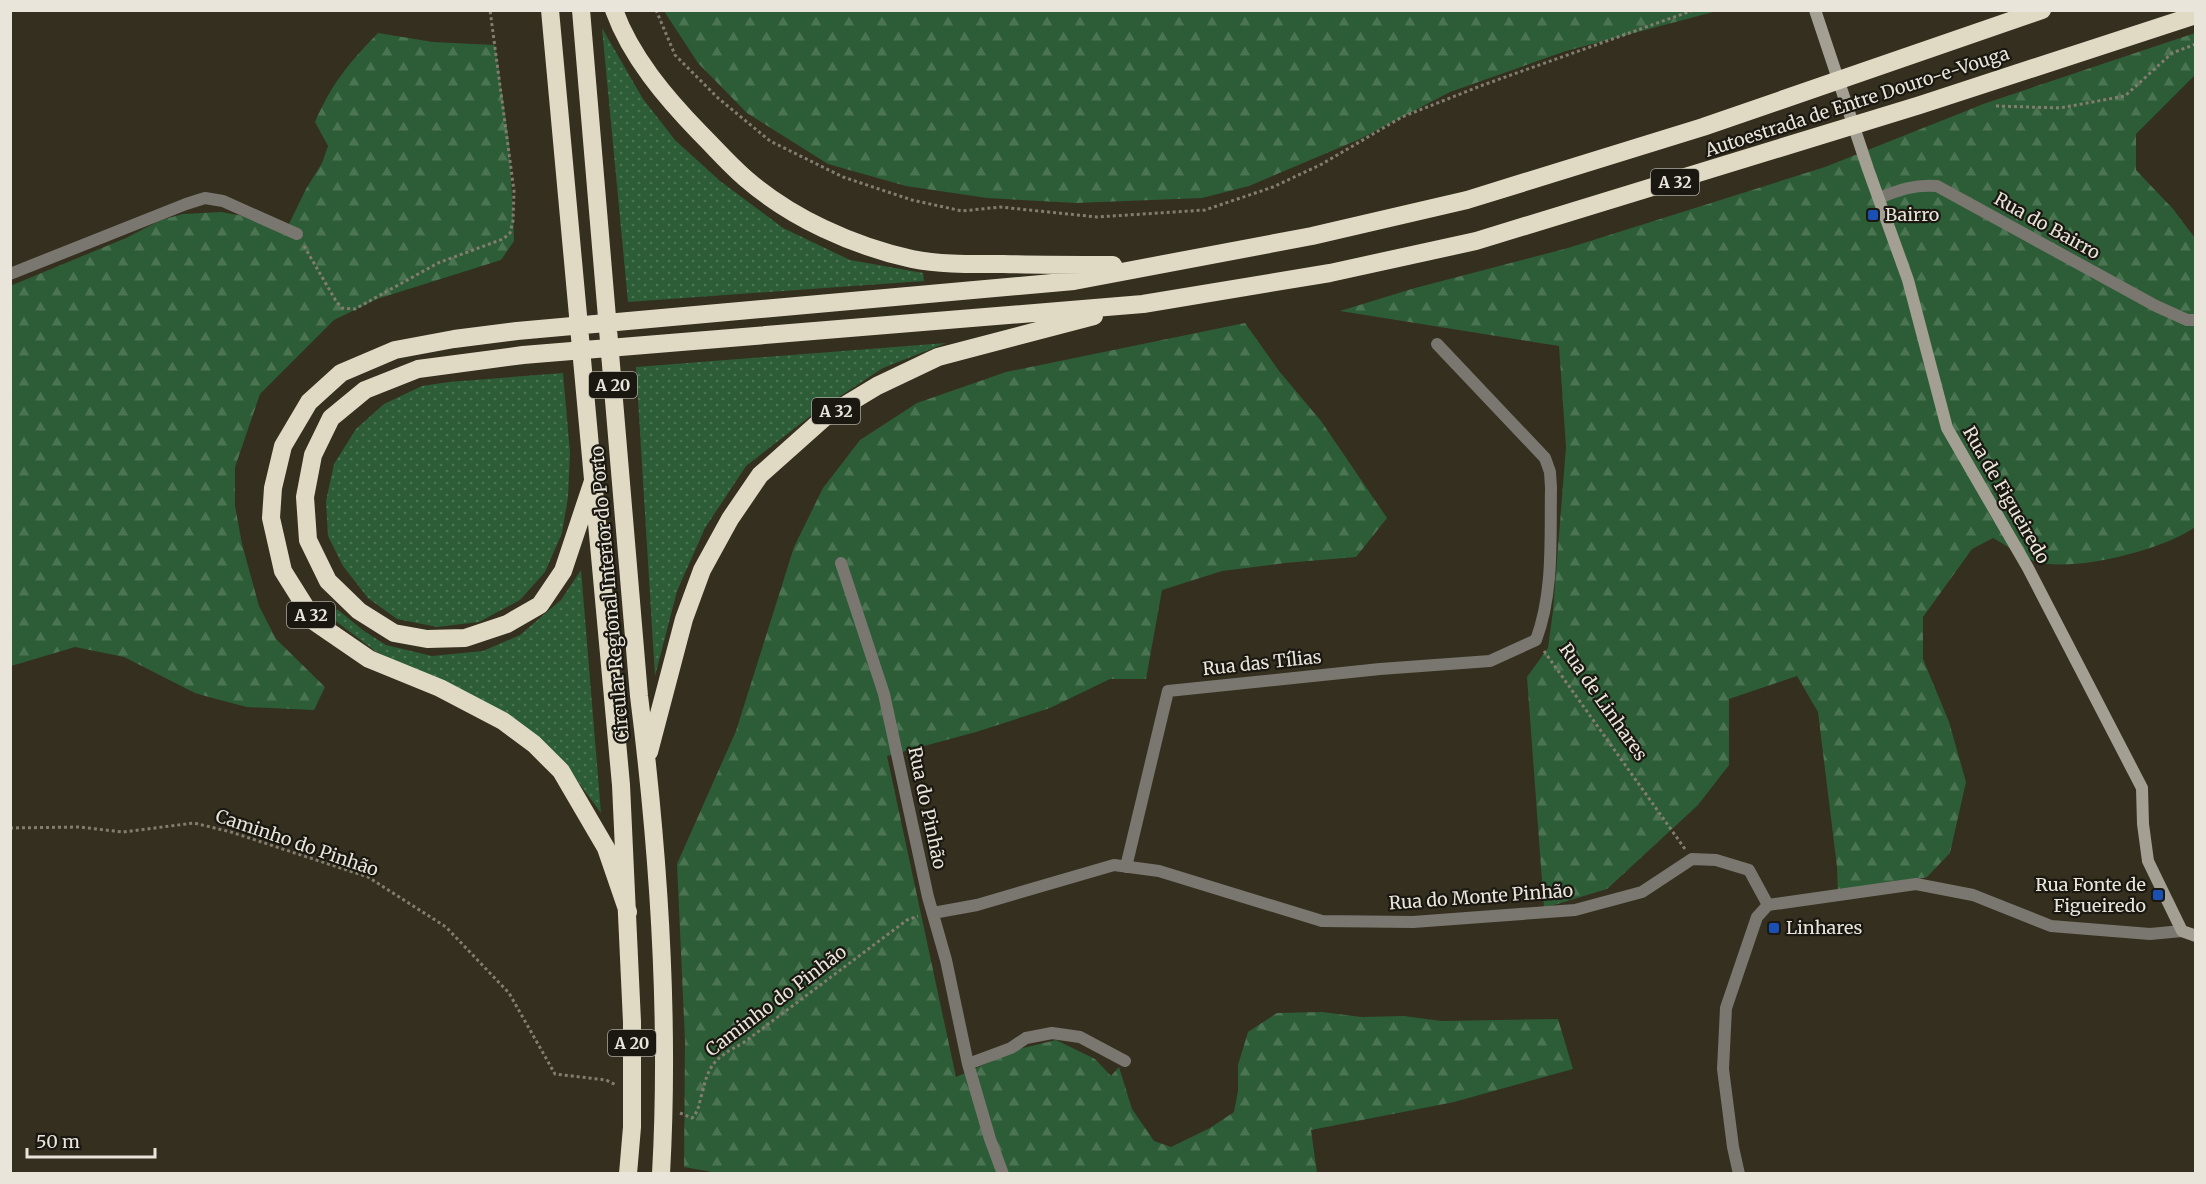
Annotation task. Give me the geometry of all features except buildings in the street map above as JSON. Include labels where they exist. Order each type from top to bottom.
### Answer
[{"type":"highway","name":"Circular Regional Interior do Porto","points":[[550,10],[621,785],[628,912],[632,1080],[632,1127],[628,1173]]},
{"type":"highway","name":"Circular Regional Interior do Porto","points":[[581,10],[638,684],[660,911],[666,1021],[661,1173]]},
{"type":"highway","name":"A 32","points":[[614,10],[620,27],[635,54],[689,122],[746,179],[782,205],[825,229],[872,248],[914,259],[954,264],[1154,266]]},
{"type":"highway","name":"Autoestrada de Entre Douro-e-Vouga","points":[[1154,266],[1312,236],[1467,200],[1703,127],[2042,10]]},
{"type":"highway","name":"Autoestrada de Entre Douro-e-Vouga","points":[[1143,304],[1330,273],[1476,241],[1909,109],[2196,15]]},
{"type":"highway","name":"A 32","points":[[628,912],[606,848],[561,771],[534,744],[503,721],[440,688],[369,658],[315,622],[283,572],[271,518],[273,488],[283,446],[309,402],[341,373],[396,350],[454,339],[517,331],[1074,281],[1154,266]]},
{"type":"highway","name":"A 32","points":[[593,481],[562,571],[540,605],[507,624],[465,638],[427,639],[394,633],[359,611],[328,580],[308,540],[305,497],[313,455],[331,418],[365,390],[418,369],[523,355],[676,341],[1143,304]]},
{"type":"highway","name":"A 32","points":[[647,759],[661,714],[667,681],[684,619],[702,570],[730,519],[760,475],[824,418],[877,386],[938,357],[1143,304]]},
{"type":"street","name":"Rua de Figueiredo","points":[[1815,10],[1908,280],[1947,428],[2028,568],[2142,788],[2143,824],[2148,861],[2182,932]]},
{"type":"street","name":"Rua do Bairro","points":[[1879,198],[1922,184],[1937,186],[2156,306],[2187,320],[2196,320]]},
{"type":"street","points":[[10,274],[205,198],[232,204],[297,234]]},
{"type":"street","name":"Rua de Linhares","points":[[1437,345],[1545,458],[1550,472],[1548,594],[1544,619],[1536,640]]},
{"type":"street","name":"Rua do Pinhão","points":[[841,563],[884,694],[928,897],[946,960],[968,1064],[990,1139],[1003,1173]]},
{"type":"street","name":"Rua das Tílias","points":[[1126,867],[1168,691],[1380,669],[1490,661],[1536,640]]},
{"type":"street","points":[[1692,859],[1716,860],[1749,870],[1768,904]]},
{"type":"street","name":"Rua do Monte Pinhão","points":[[933,913],[977,904],[1114,865],[1159,871],[1322,921],[1413,922],[1575,910],[1642,892],[1692,859]]},
{"type":"street","points":[[1739,1173],[1733,1147],[1723,1069],[1726,1008],[1757,917],[1768,904],[1916,884],[1973,895],[2051,926],[2150,934],[2182,932],[2196,936]]},
{"type":"street","points":[[968,1064],[1011,1048],[1026,1038],[1052,1033],[1080,1037],[1125,1061]]},
{"type":"path","points":[[297,234],[336,301],[342,308],[355,309],[438,263],[503,239],[510,233],[513,221],[514,191],[490,10]]},
{"type":"path","points":[[656,10],[675,54],[718,98],[770,141],[843,177],[912,200],[962,211],[1000,207],[1097,217],[1205,210],[1273,187],[1322,164],[1402,117],[1483,85],[1694,10]]},
{"type":"path","points":[[1996,106],[2060,108],[2125,96],[2172,52],[2196,44]]},
{"type":"path","name":"Rua de Linhares","points":[[1536,640],[1692,859]]},
{"type":"path","name":"Caminho do Pinhão","points":[[10,828],[79,827],[123,832],[194,823],[231,832],[368,877],[446,927],[510,993],[555,1074],[606,1080],[616,1085]]},
{"type":"path","name":"Caminho do Pinhão","points":[[670,1109],[692,1118],[697,1113],[706,1076],[712,1064],[907,920],[933,913]]},
{"type":"green space","points":[[664,11],[1717,11],[1566,51],[1450,92],[1360,139],[1249,186],[1202,198],[1076,203],[987,198],[906,186],[828,164],[747,113],[698,63]]},
{"type":"green space","points":[[602,28],[643,99],[675,140],[720,181],[783,228],[850,260],[923,273],[924,281],[628,302]]},
{"type":"green space","points":[[378,33],[433,42],[495,45],[509,142],[514,241],[501,260],[377,299],[334,320],[260,394],[235,467],[235,506],[242,544],[259,606],[276,639],[325,687],[314,710],[247,707],[216,699],[195,693],[124,657],[75,647],[11,666],[10,286],[126,238],[161,220],[183,214],[221,212],[289,224],[322,163],[328,146],[315,122],[321,108],[342,74]]},
{"type":"green space","points":[[2195,33],[2195,75],[2136,134],[2136,170],[2173,209],[2195,238],[2195,527],[2141,551],[2093,562],[2050,564],[2034,561],[1993,538],[1972,549],[1923,617],[1923,659],[1949,722],[1966,782],[1950,853],[1927,877],[1838,896],[1837,867],[1818,712],[1797,676],[1729,699],[1729,765],[1698,805],[1607,889],[1544,908],[1527,677],[1548,648],[1553,611],[1566,447],[1559,346],[1340,311],[1415,288],[1568,248],[1825,167],[1986,103]]},
{"type":"green space","points":[[1245,323],[1279,371],[1321,421],[1387,518],[1356,557],[1222,571],[1162,590],[1146,679],[1110,679],[1050,708],[976,732],[887,756],[956,1077],[1019,1049],[1056,1040],[1095,1059],[1111,1076],[1119,1067],[1132,1109],[1154,1141],[1171,1147],[1210,1128],[1234,1112],[1238,1091],[1238,1065],[1248,1032],[1277,1013],[1322,1012],[1361,1017],[1404,1016],[1441,1021],[1558,1019],[1573,1069],[1454,1102],[1311,1130],[1317,1173],[723,1174],[684,1167],[685,1041],[677,864],[736,731],[794,547],[823,488],[860,440],[917,403],[1006,372]]},
{"type":"green space","points":[[946,343],[883,368],[813,414],[746,466],[705,528],[677,591],[655,676],[636,367]]},
{"type":"green space","points":[[563,373],[570,453],[568,497],[562,533],[545,572],[520,600],[479,622],[437,627],[397,619],[368,598],[343,566],[328,536],[326,501],[334,464],[356,429],[384,404],[422,386]]},
{"type":"green space","points":[[581,570],[601,813],[567,767],[424,675],[375,651],[333,619],[337,609],[386,645],[432,656],[483,651],[520,635],[561,600]]},
{"type":"place","name":"Bairro","points":[[1873,215]]},
{"type":"place","name":"Rua Fonte de Figueiredo","points":[[2158,895]]},
{"type":"place","name":"Linhares","points":[[1774,928]]}]
